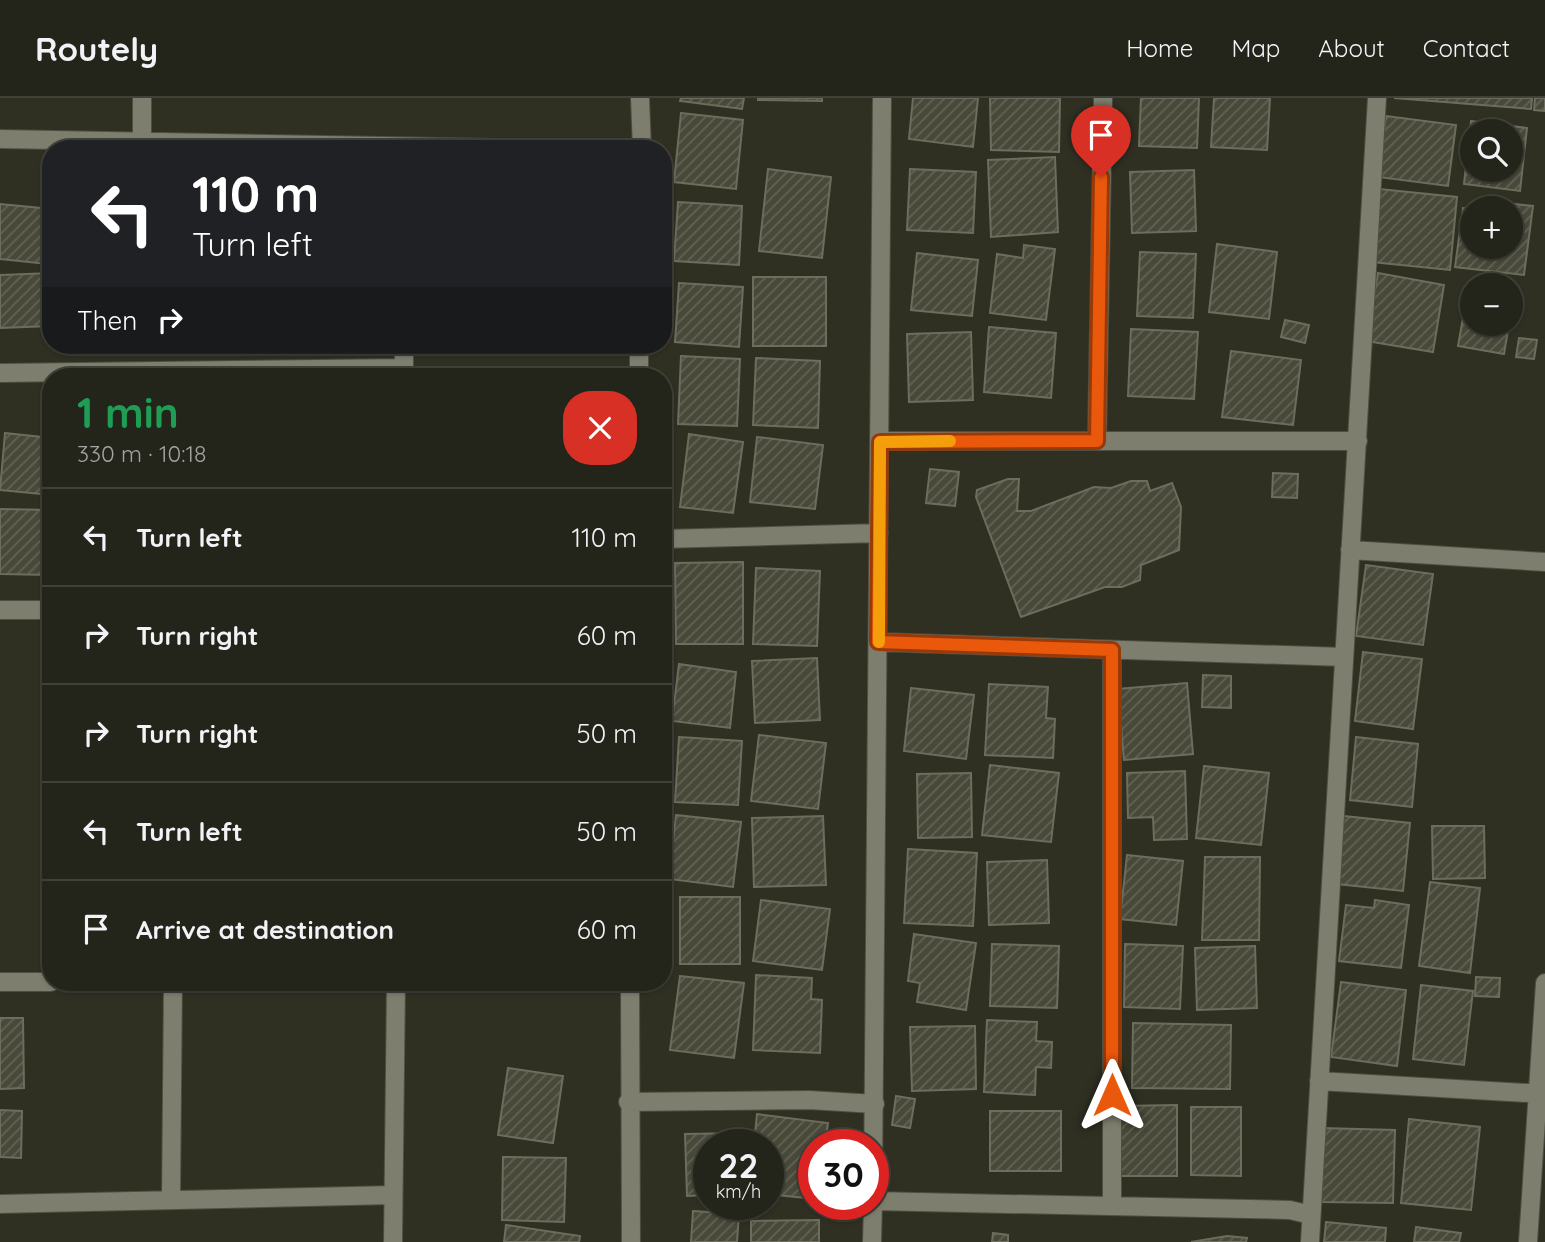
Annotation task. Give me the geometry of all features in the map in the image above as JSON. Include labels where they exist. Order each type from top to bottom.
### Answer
[{"type":"street","points":[[142,98],[142,140]]},
{"type":"street","points":[[640,98],[642,140]]},
{"type":"street","points":[[874,1129],[882,98]]},
{"type":"street","points":[[1097,441],[1103,98]]},
{"type":"street","points":[[1310,1242],[1377,98]]},
{"type":"street","points":[[0,139],[47,140]]},
{"type":"street","points":[[0,373],[42,373]]},
{"type":"street","points":[[880,442],[1358,441]]},
{"type":"street","points":[[672,540],[879,533]]},
{"type":"street","points":[[1350,550],[1545,562]]},
{"type":"street","points":[[0,610],[42,610]]},
{"type":"street","points":[[878,642],[1344,657]]},
{"type":"street","points":[[1112,650],[1112,1206]]},
{"type":"street","points":[[0,982],[42,982]]},
{"type":"street","points":[[1528,1242],[1542,1093],[1545,983]]},
{"type":"street","points":[[171,1200],[173,991]]},
{"type":"street","points":[[393,1242],[396,991]]},
{"type":"street","points":[[630,991],[628,1102],[631,1242]]},
{"type":"street","points":[[1319,1081],[1542,1093]]},
{"type":"street","points":[[628,1102],[809,1100],[875,1104]]},
{"type":"street","points":[[0,1204],[393,1195]]},
{"type":"street","points":[[889,1203],[1290,1210],[1311,1215]]},
{"type":"street","points":[[872,1242],[873,1220]]},
{"type":"building","points":[[681,98],[744,98],[742,109],[680,101]]},
{"type":"building","points":[[822,98],[822,101],[758,100]]},
{"type":"building","points":[[913,98],[978,98],[973,147],[909,139]]},
{"type":"building","points":[[990,98],[1060,98],[1059,152],[991,150]]},
{"type":"building","points":[[1141,98],[1199,98],[1197,148],[1139,146]]},
{"type":"building","points":[[1214,98],[1270,98],[1267,150],[1211,147]]},
{"type":"building","points":[[1394,98],[1532,98],[1531,109]]},
{"type":"building","points":[[1535,98],[1545,98],[1545,111],[1534,110]]},
{"type":"building","points":[[681,113],[743,120],[736,189],[674,182]]},
{"type":"building","points":[[1386,116],[1456,125],[1448,186],[1378,177]]},
{"type":"building","points":[[1523,128],[1527,128],[1523,164]]},
{"type":"building","points":[[1055,157],[1058,232],[991,237],[988,160]]},
{"type":"building","points":[[768,169],[831,177],[822,258],[759,251]]},
{"type":"building","points":[[910,169],[976,172],[973,233],[907,230]]},
{"type":"building","points":[[1194,170],[1196,231],[1132,233],[1130,172]]},
{"type":"building","points":[[1464,182],[1521,182],[1520,191],[1464,184]]},
{"type":"building","points":[[1379,189],[1457,197],[1450,270],[1372,262]]},
{"type":"building","points":[[678,202],[742,206],[739,265],[674,261]]},
{"type":"building","points":[[0,204],[42,208],[42,263],[0,259]]},
{"type":"building","points":[[1523,205],[1533,206],[1524,275],[1455,267],[1460,230],[1460,259],[1523,259]]},
{"type":"building","points":[[1217,244],[1277,252],[1269,319],[1209,312]]},
{"type":"building","points":[[1024,245],[1055,249],[1046,320],[990,313],[997,254],[1023,258]]},
{"type":"building","points":[[1140,252],[1196,254],[1193,318],[1137,316]]},
{"type":"building","points":[[917,253],[978,260],[972,316],[911,310]]},
{"type":"building","points":[[42,273],[42,326],[0,328],[0,275]]},
{"type":"building","points":[[1378,273],[1444,285],[1433,352],[1366,341]]},
{"type":"building","points":[[753,277],[826,277],[826,346],[753,346]]},
{"type":"building","points":[[679,283],[743,287],[739,347],[675,342]]},
{"type":"building","points":[[1285,320],[1309,325],[1305,343],[1281,337]]},
{"type":"building","points":[[989,327],[1056,333],[1051,398],[984,392]]},
{"type":"building","points":[[1131,329],[1198,332],[1194,399],[1128,396]]},
{"type":"building","points":[[971,332],[973,400],[909,402],[907,334]]},
{"type":"building","points":[[1460,335],[1507,336],[1504,354],[1458,346]]},
{"type":"building","points":[[1519,338],[1537,340],[1534,359],[1516,357]]},
{"type":"building","points":[[1231,351],[1301,360],[1293,425],[1222,417]]},
{"type":"building","points":[[681,356],[740,359],[737,426],[678,424]]},
{"type":"building","points":[[756,358],[820,361],[818,428],[753,425]]},
{"type":"building","points":[[5,433],[42,437],[42,494],[0,490]]},
{"type":"building","points":[[689,434],[743,442],[733,513],[680,507]]},
{"type":"building","points":[[757,437],[823,445],[815,509],[750,502]]},
{"type":"building","points":[[930,469],[959,472],[955,506],[926,503]]},
{"type":"building","points":[[1273,473],[1298,474],[1297,498],[1272,497]]},
{"type":"building","points":[[1008,479],[1019,479],[1017,511],[1031,511],[1094,487],[1111,488],[1131,481],[1147,481],[1150,491],[1172,483],[1181,507],[1179,550],[1141,565],[1140,580],[1122,587],[1105,587],[1021,617],[976,497],[977,490]]},
{"type":"building","points":[[0,509],[42,510],[42,575],[0,574]]},
{"type":"building","points":[[743,562],[743,644],[676,644],[675,563]]},
{"type":"building","points":[[1366,565],[1433,574],[1423,645],[1356,636]]},
{"type":"building","points":[[756,568],[820,571],[817,646],[753,644]]},
{"type":"building","points":[[1363,652],[1422,659],[1413,729],[1355,721]]},
{"type":"building","points":[[817,658],[820,720],[755,723],[752,661]]},
{"type":"building","points":[[679,664],[736,672],[730,728],[672,721]]},
{"type":"building","points":[[1203,675],[1231,676],[1231,708],[1202,707]]},
{"type":"building","points":[[1187,683],[1193,754],[1124,760],[1118,689]]},
{"type":"building","points":[[989,684],[1048,687],[1046,718],[1055,719],[1053,758],[985,755]]},
{"type":"building","points":[[911,688],[974,695],[966,759],[904,751]]},
{"type":"building","points":[[759,735],[826,743],[818,809],[751,801]]},
{"type":"building","points":[[679,737],[742,741],[738,805],[675,802]]},
{"type":"building","points":[[1356,737],[1418,744],[1412,807],[1350,800]]},
{"type":"building","points":[[990,765],[1059,773],[1051,842],[982,835]]},
{"type":"building","points":[[1204,766],[1269,773],[1261,845],[1196,838]]},
{"type":"building","points":[[1185,771],[1187,839],[1154,840],[1153,817],[1128,818],[1127,773]]},
{"type":"building","points":[[971,773],[972,837],[918,838],[917,774]]},
{"type":"building","points":[[676,815],[741,822],[733,887],[672,879]]},
{"type":"building","points":[[823,816],[826,885],[754,887],[752,818]]},
{"type":"building","points":[[1344,816],[1410,823],[1403,891],[1337,884]]},
{"type":"building","points":[[1432,826],[1484,826],[1485,878],[1433,879]]},
{"type":"building","points":[[908,849],[977,853],[973,926],[904,923]]},
{"type":"building","points":[[1127,855],[1183,861],[1176,925],[1120,919]]},
{"type":"building","points":[[1205,857],[1260,857],[1259,940],[1202,940]]},
{"type":"building","points":[[1047,860],[1049,923],[989,925],[987,862]]},
{"type":"building","points":[[1430,882],[1480,888],[1470,973],[1419,966]]},
{"type":"building","points":[[680,897],[740,897],[740,964],[680,964]]},
{"type":"building","points":[[761,900],[830,909],[822,970],[753,961]]},
{"type":"building","points":[[1375,900],[1409,905],[1401,968],[1339,961],[1346,905],[1374,908]]},
{"type":"building","points":[[914,934],[976,943],[966,1010],[917,1002],[920,983],[908,981]]},
{"type":"building","points":[[992,944],[1059,946],[1057,1008],[990,1006]]},
{"type":"building","points":[[1125,944],[1183,946],[1180,1009],[1124,1007]]},
{"type":"building","points":[[1255,946],[1257,1008],[1197,1010],[1195,948]]},
{"type":"building","points":[[756,975],[812,978],[811,999],[822,1000],[820,1053],[753,1050]]},
{"type":"building","points":[[680,976],[744,983],[734,1058],[670,1050]]},
{"type":"building","points":[[1476,977],[1500,978],[1499,997],[1475,996]]},
{"type":"building","points":[[1341,982],[1406,990],[1397,1066],[1331,1057]]},
{"type":"building","points":[[1421,985],[1473,991],[1464,1065],[1413,1059]]},
{"type":"building","points":[[0,1018],[23,1018],[24,1088],[0,1089]]},
{"type":"building","points":[[987,1020],[1037,1022],[1036,1041],[1052,1042],[1051,1068],[1036,1067],[1035,1095],[984,1092]]},
{"type":"building","points":[[1133,1023],[1231,1025],[1230,1089],[1132,1088]]},
{"type":"building","points":[[975,1026],[976,1089],[912,1091],[910,1027]]},
{"type":"building","points":[[508,1068],[563,1076],[553,1143],[498,1135]]},
{"type":"building","points":[[896,1096],[915,1099],[910,1128],[892,1125]]},
{"type":"building","points":[[1177,1105],[1177,1176],[1117,1176],[1117,1106]]},
{"type":"building","points":[[1191,1107],[1241,1107],[1241,1176],[1191,1175]]},
{"type":"building","points":[[0,1110],[22,1111],[21,1158],[0,1157]]},
{"type":"building","points":[[990,1111],[1061,1111],[1061,1171],[990,1171]]},
{"type":"building","points":[[757,1114],[828,1123],[827,1129],[798,1129],[798,1197],[784,1196],[784,1129],[756,1129]]},
{"type":"building","points":[[1409,1119],[1480,1127],[1471,1210],[1401,1203]]},
{"type":"building","points":[[1322,1128],[1395,1130],[1393,1203],[1321,1202]]},
{"type":"building","points":[[685,1134],[693,1134],[693,1196],[687,1196]]},
{"type":"building","points":[[503,1157],[566,1158],[564,1222],[502,1220]]},
{"type":"building","points":[[693,1211],[693,1220],[739,1220],[737,1242],[691,1242]]},
{"type":"building","points":[[819,1220],[819,1242],[751,1242],[751,1221]]},
{"type":"building","points":[[1326,1222],[1386,1228],[1385,1242],[1324,1242]]},
{"type":"building","points":[[506,1225],[580,1236],[579,1242],[504,1242]]},
{"type":"building","points":[[1416,1227],[1461,1233],[1459,1242],[1414,1242]]},
{"type":"building","points":[[993,1233],[1008,1235],[1008,1242],[992,1242]]},
{"type":"building","points":[[1227,1236],[1247,1238],[1246,1242],[1191,1242]]},
{"type":"slow traffic","points":[[879,642],[880,442],[950,441]]},
{"type":"route","points":[[1101,177],[1097,441],[880,442],[878,642],[1112,650],[1112,1095]]}]
